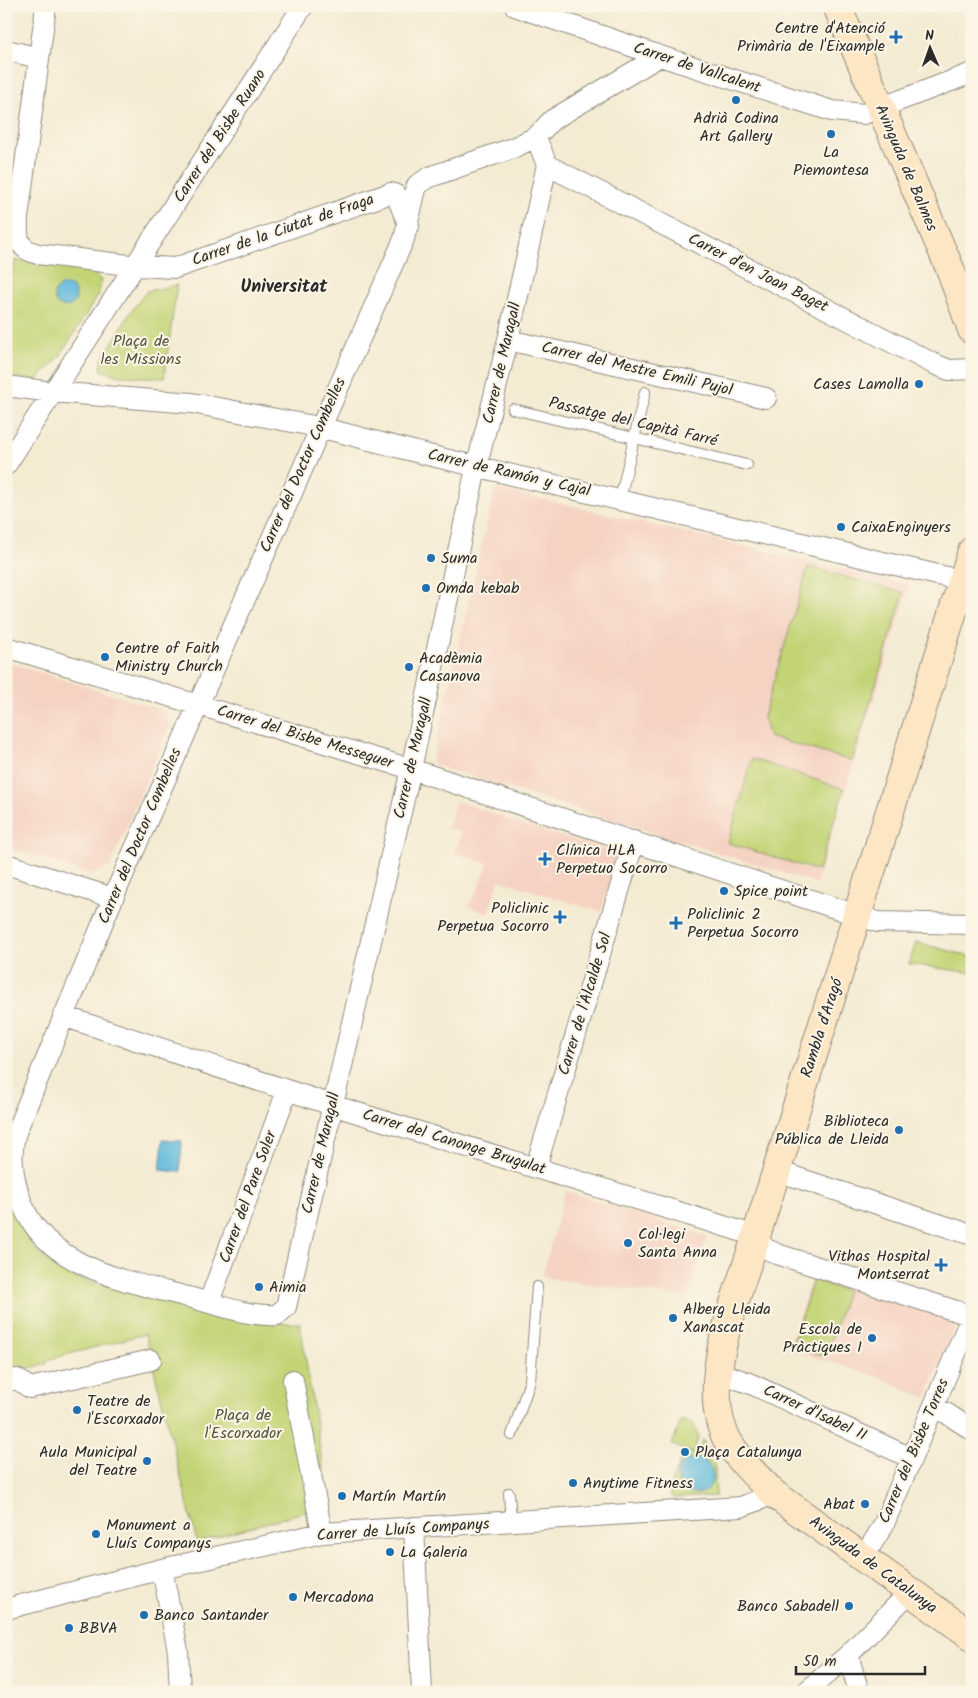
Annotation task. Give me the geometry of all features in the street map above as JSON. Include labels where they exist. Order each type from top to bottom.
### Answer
[{"type":"main road","name":"Avinguda de Balmes","points":[[838,6],[951,271],[972,330]]},
{"type":"main road","name":"Rambla d'Aragó","points":[[774,1494],[740,1459],[728,1441],[718,1404],[718,1372],[724,1341],[858,916],[967,581],[972,551]]},
{"type":"main road","name":"Avinguda de Catalunya","points":[[774,1494],[910,1592],[968,1627]]},
{"type":"street","points":[[6,465],[136,266],[30,252],[19,243],[14,224],[46,6]]},
{"type":"street","name":"Carrer del Bisbe Ruano","points":[[136,266],[303,6]]},
{"type":"street","name":"Carrer de Vallcalent","points":[[515,6],[660,56],[832,111],[864,114],[972,73]]},
{"type":"street","points":[[6,50],[39,58]]},
{"type":"street","points":[[547,165],[536,137],[552,120],[660,56]]},
{"type":"street","name":"Carrer del Doctor Combelles","points":[[290,1293],[286,1307],[277,1315],[242,1312],[95,1270],[62,1254],[39,1235],[28,1220],[15,1183],[12,1148],[16,1132],[113,898],[409,226],[419,182],[513,148],[536,137]]},
{"type":"street","name":"Carrer de Maragall","points":[[290,1293],[411,769],[477,466],[508,340],[547,165]]},
{"type":"street","name":"Carrer d'en Joan Baget","points":[[547,165],[932,363],[949,370],[972,369]]},
{"type":"street","name":"Carrer de la Ciutat de Fraga","points":[[136,266],[175,268],[391,193],[396,195],[400,202],[409,226]]},
{"type":"street","name":"Carrer del Mestre Emili Pujol","points":[[508,340],[766,398]]},
{"type":"street","name":"Carrer de Ramón y Cajal","points":[[6,386],[52,392],[192,403],[320,427],[477,466],[620,498],[967,581]]},
{"type":"street","name":"Carrer del Bisbe Messeguer","points":[[6,647],[411,769],[858,916],[890,923],[972,924]]},
{"type":"street","name":"Carrer de l'Alcalde Sol","points":[[536,1167],[634,842]]},
{"type":"street","points":[[6,864],[113,898]]},
{"type":"street","name":"Carrer del Canonge Brugulat","points":[[63,1016],[287,1091],[756,1236]]},
{"type":"street","name":"Carrer del Pare Soler","points":[[209,1302],[287,1091]]},
{"type":"street","points":[[777,1171],[972,1235]]},
{"type":"street","points":[[756,1236],[764,1248],[777,1254],[972,1316]]},
{"type":"street","name":"Carrer del Bisbe Torres","points":[[863,1558],[883,1526],[972,1316]]},
{"type":"street","points":[[6,1382],[17,1379],[30,1388],[151,1360]]},
{"type":"street","name":"Carrer d'Isabel II","points":[[718,1372],[749,1383],[911,1458]]},
{"type":"street","points":[[293,1380],[322,1533]]},
{"type":"street","points":[[932,1409],[946,1413],[972,1430]]},
{"type":"street","name":"Carrer de Lluís Companys","points":[[6,1608],[162,1569],[322,1533],[741,1507],[774,1494]]},
{"type":"street","points":[[414,1527],[422,1692]]},
{"type":"street","points":[[162,1569],[178,1650],[180,1692]]},
{"type":"street","points":[[806,1692],[848,1655],[910,1592]]},
{"type":"street","points":[[848,1655],[859,1692]]},
{"type":"lane","points":[[620,498],[645,392]]},
{"type":"lane","name":"Passatge del Capità Farré","points":[[512,409],[747,465]]},
{"type":"lane","points":[[512,1435],[530,1381],[537,1287]]},
{"type":"lane","points":[[509,1493],[511,1522]]},
{"type":"shaded area","points":[[495,488],[910,585],[816,883],[431,764]]},
{"type":"shaded area","points":[[6,662],[165,711],[170,724],[110,866],[91,874],[6,847]]},
{"type":"shaded area","name":"Clínica HLA Perpetuo Socorro","points":[[456,801],[505,817],[505,819],[613,852],[617,863],[601,912],[499,880],[488,914],[468,906],[478,890],[488,864],[455,853],[461,832],[447,828]]},
{"type":"shaded area","name":"Col·legi Santa Anna","points":[[565,1191],[707,1236],[688,1298],[542,1277]]},
{"type":"shaded area","name":"Escola de Pràctiques I","points":[[812,1276],[952,1318],[955,1327],[926,1398],[878,1377],[789,1349]]},
{"type":"green space","name":"Plaça de les Missions","points":[[15,260],[86,270],[92,272],[101,280],[99,294],[58,359],[37,380],[6,376],[6,303]]},
{"type":"green space","name":"Plaça de les Missions","points":[[177,285],[164,378],[119,376],[101,370],[102,359],[132,310],[147,291]]},
{"type":"green space","points":[[808,567],[904,593],[852,761],[769,737],[763,717]]},
{"type":"green space","points":[[752,759],[844,789],[818,871],[728,843]]},
{"type":"green space","points":[[916,942],[972,957],[972,973],[909,964]]},
{"type":"green space","name":"Plaça de l'Escorxador","points":[[6,1194],[24,1231],[38,1252],[54,1265],[75,1276],[88,1281],[273,1323],[300,1323],[329,1505],[197,1542],[145,1334],[47,1360],[47,1364],[6,1373]]},
{"type":"green space","points":[[813,1280],[847,1291],[826,1356],[792,1346]]},
{"type":"green space","points":[[681,1420],[692,1423],[699,1436],[693,1453],[672,1445]]},
{"type":"green space","points":[[703,1440],[715,1463],[716,1496],[675,1498],[671,1496],[669,1489],[683,1452],[697,1455]]},
{"type":"water","points":[[65,285],[73,288],[76,296],[73,304],[65,307],[57,304],[54,296],[57,288]]},
{"type":"water","points":[[163,1140],[182,1141],[180,1172],[160,1170]]},
{"type":"water","points":[[695,1458],[708,1463],[713,1476],[708,1489],[695,1494],[682,1489],[677,1476],[682,1463]]},
{"type":"place","name":"Centre d'Atenció Primària de l'Eixample","points":[[896,37]]},
{"type":"place","name":"Adrià Codina Art Gallery","points":[[736,100]]},
{"type":"place","name":"La Piemontesa","points":[[831,134]]},
{"type":"place","name":"Cases Lamolla","points":[[919,384]]},
{"type":"place","name":"CaixaEnginyers","points":[[841,527]]},
{"type":"place","name":"Suma","points":[[431,558]]},
{"type":"place","name":"Omda kebab","points":[[426,588]]},
{"type":"place","name":"Centre of Faith Ministry Church","points":[[105,657]]},
{"type":"place","name":"Acadèmia Casanova","points":[[409,667]]},
{"type":"place","name":"Clínica HLA Perpetuo Socorro","points":[[545,859]]},
{"type":"place","name":"Spice point","points":[[724,891]]},
{"type":"place","name":"Policlinic Perpetua Socorro","points":[[560,917]]},
{"type":"place","name":"Policlinic 2 Perpetua Socorro","points":[[676,923]]},
{"type":"place","name":"Biblioteca Pública de Lleida","points":[[899,1130]]},
{"type":"place","name":"Col·legi Santa Anna","points":[[628,1243]]},
{"type":"place","name":"Vithas Hospital Montserrat","points":[[941,1265]]},
{"type":"place","name":"Aimia","points":[[259,1287]]},
{"type":"place","name":"Alberg Lleida Xanascat","points":[[673,1318]]},
{"type":"place","name":"Escola de Pràctiques I","points":[[872,1338]]},
{"type":"place","name":"Teatre de l'Escorxador","points":[[77,1410]]},
{"type":"place","name":"Plaça Catalunya","points":[[685,1452]]},
{"type":"place","name":"Aula Municipal del Teatre","points":[[147,1461]]},
{"type":"place","name":"Anytime Fitness","points":[[573,1483]]},
{"type":"place","name":"Martín Martín","points":[[342,1496]]},
{"type":"place","name":"Abat","points":[[865,1504]]},
{"type":"place","name":"Monument a Lluís Companys","points":[[96,1534]]},
{"type":"place","name":"La Galeria","points":[[390,1552]]},
{"type":"place","name":"Mercadona","points":[[293,1597]]},
{"type":"place","name":"Banco Sabadell","points":[[849,1606]]},
{"type":"place","name":"Banco Santander","points":[[144,1615]]},
{"type":"place","name":"BBVA","points":[[69,1628]]},
{"type":"district","name":"Universitat","points":[[284,287]]}]
